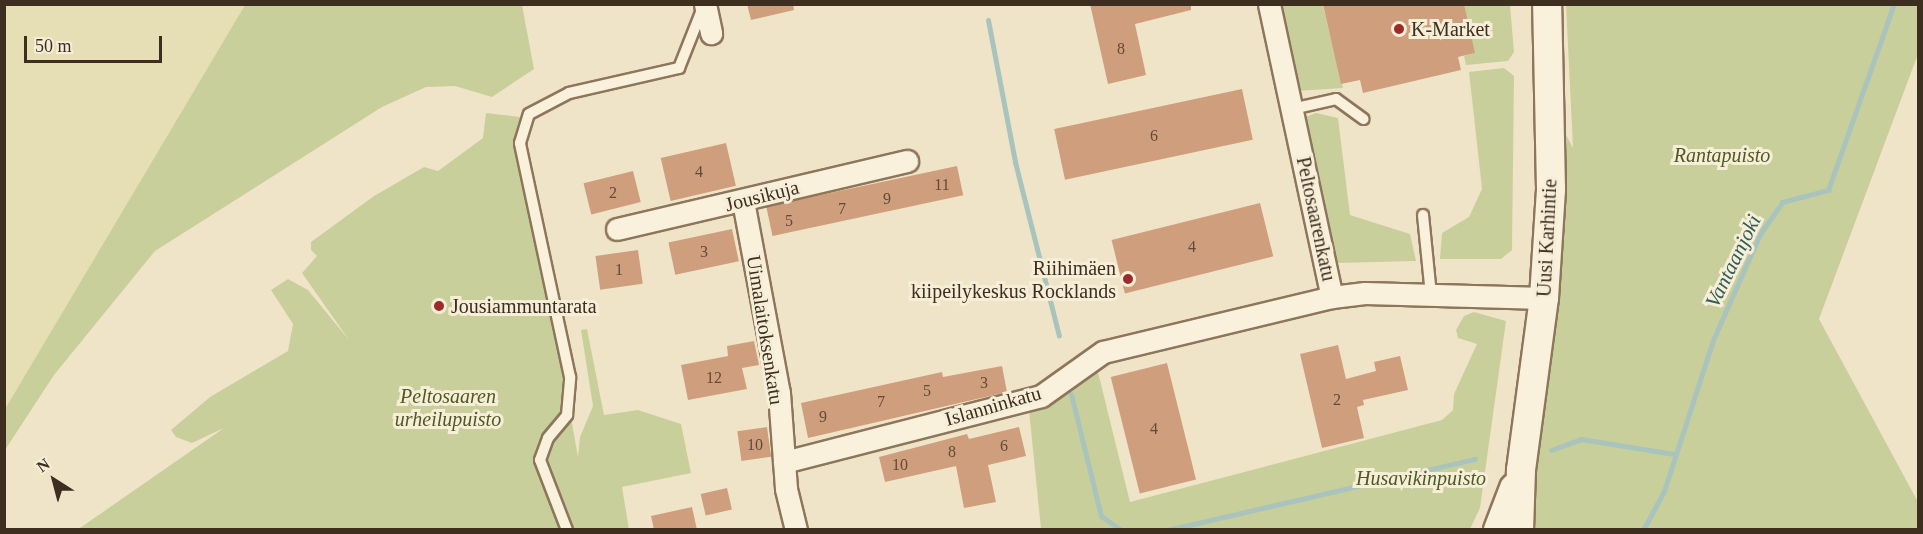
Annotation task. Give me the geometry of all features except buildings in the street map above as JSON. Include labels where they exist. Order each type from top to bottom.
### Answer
[{"type":"street","points":[[705,4],[711,33]]},
{"type":"street","name":"Peltosaarenkatu","points":[[1269,4],[1332,297],[1365,293],[1544,298]]},
{"type":"street","name":"Uusi Karhintie","points":[[1520,530],[1521,470],[1544,298],[1551,189],[1547,4]]},
{"type":"street","name":"Jousikuja","points":[[617,229],[907,161]]},
{"type":"street","name":"Uimalaitoksenkatu","points":[[743,201],[779,393],[784,462],[796,530]]},
{"type":"street","name":"Islanninkatu","points":[[784,462],[1041,396],[1103,352],[1332,297]]},
{"type":"street","name":"Uusi Karhintie","points":[[1498,530],[1521,470]]},
{"type":"lane","points":[[567,530],[540,460],[548,438],[567,415],[570,377],[520,142],[529,114],[569,93],[679,68],[705,4]]},
{"type":"lane","points":[[1292,109],[1336,99],[1364,119]]},
{"type":"lane","points":[[1424,214],[1431,295]]},
{"type":"shaded area","points":[[5,5],[245,5],[5,409]]},
{"type":"green space","points":[[245,5],[522,5],[534,69],[492,97],[455,86],[426,87],[382,107],[155,251],[54,375],[5,450],[5,409]]},
{"type":"green space","points":[[1276,5],[1323,5],[1343,88],[1296,91]]},
{"type":"green space","points":[[1464,5],[1510,5],[1514,52],[1508,61],[1466,65],[1464,56],[1474,53]]},
{"type":"green space","name":"Rantapuisto","points":[[1566,5],[1918,5],[1918,54],[1819,319],[1918,502],[1918,529],[1529,530],[1555,317],[1563,129],[1573,148]]},
{"type":"green space","points":[[1504,68],[1514,76],[1512,250],[1501,259],[1440,259],[1442,233],[1469,217],[1482,189],[1469,72]]},
{"type":"green space","name":"Peltosaaren urheilupuisto","points":[[486,113],[520,117],[514,139],[539,237],[578,457],[580,437],[593,406],[581,330],[587,329],[604,415],[638,410],[681,424],[691,473],[622,487],[629,529],[77,530],[224,428],[192,443],[176,437],[171,430],[210,397],[288,351],[293,324],[271,290],[288,279],[308,290],[349,340],[302,273],[317,256],[311,250],[311,242],[374,196],[424,167],[438,171],[483,138]]},
{"type":"green space","points":[[1316,113],[1338,118],[1350,215],[1410,234],[1416,261],[1337,263],[1303,118]]},
{"type":"green space","name":"Husavikinpuisto","points":[[1474,312],[1506,321],[1480,508],[1470,529],[1041,529],[1029,410],[1096,364],[1130,502],[1442,420],[1453,410],[1454,394],[1477,344],[1458,338],[1456,330],[1464,316]]},
{"type":"waterway","name":"Vantaanjoki","points":[[1643,530],[1664,491],[1713,340],[1760,234],[1782,202],[1828,190],[1894,4]]},
{"type":"waterway","points":[[988,20],[1015,162],[1059,336]]},
{"type":"waterway","points":[[1071,394],[1101,516],[1121,530]]},
{"type":"waterway","points":[[1551,450],[1581,439],[1674,454]]},
{"type":"waterway","points":[[1167,530],[1475,459]]},
{"type":"place","name":"K-Market","points":[[1399,29]]},
{"type":"place","name":"Riihimäen kiipeilykeskus Rocklands","points":[[1128,279]]},
{"type":"place","name":"Jousiammuntarata","points":[[439,306]]}]
